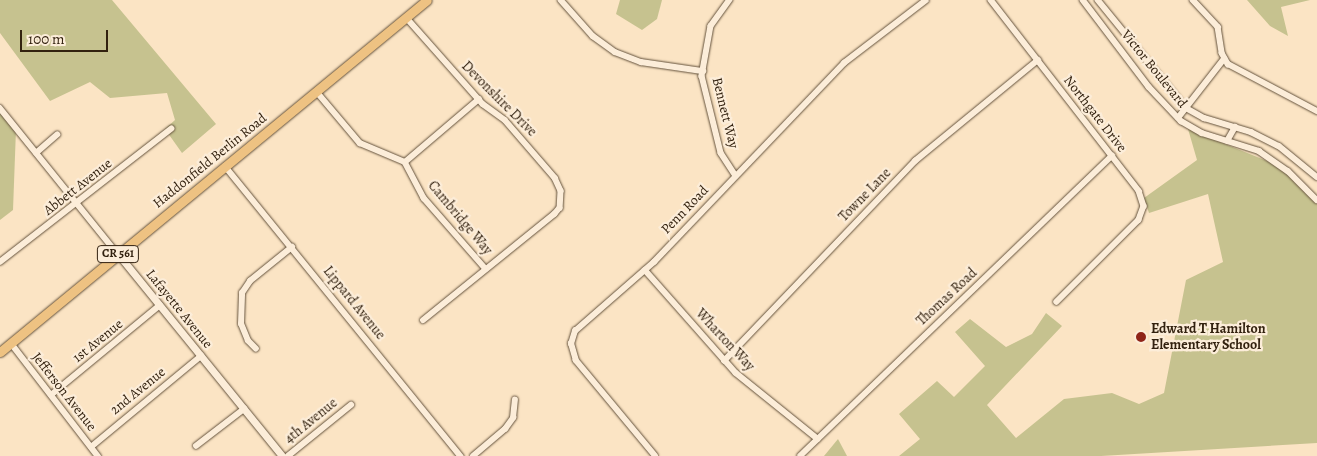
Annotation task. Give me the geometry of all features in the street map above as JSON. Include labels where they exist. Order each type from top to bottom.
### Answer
[{"type":"main road","name":"Haddonfield Berlin Road","points":[[11,343],[427,0]]},
{"type":"main road","name":"CR 561","points":[[0,352],[11,343]]},
{"type":"street","points":[[561,0],[594,36],[615,52],[641,62],[702,71]]},
{"type":"street","name":"Bennett Way","points":[[730,0],[712,26],[702,71],[708,106],[720,153],[736,176]]},
{"type":"street","name":"Penn Road","points":[[655,456],[583,372],[571,344],[582,323],[645,270],[844,63],[926,0]]},
{"type":"street","name":"Northgate Drive","points":[[991,0],[1139,192],[1144,206],[1139,220],[1057,302]]},
{"type":"street","name":"Victor Boulevard","points":[[1083,0],[1149,87],[1178,118],[1193,129],[1258,151],[1280,165],[1317,200]]},
{"type":"street","name":"Victor Boulevard","points":[[1098,0],[1186,108],[1204,118],[1235,127],[1280,146],[1317,177]]},
{"type":"street","points":[[1193,0],[1218,27],[1224,59],[1236,69],[1317,111]]},
{"type":"street","name":"Devonshire Drive","points":[[406,17],[479,99],[505,120],[555,178],[561,192],[560,208],[555,214],[424,320]]},
{"type":"street","points":[[1178,118],[1224,59]]},
{"type":"street","name":"Towne Lane","points":[[724,361],[915,161],[1038,60]]},
{"type":"street","points":[[317,92],[360,144],[405,162],[479,99]]},
{"type":"street","name":"Lafayette Avenue","points":[[0,108],[282,456]]},
{"type":"street","points":[[1228,141],[1235,127]]},
{"type":"street","name":"Abbett Avenue","points":[[0,262],[171,129]]},
{"type":"street","points":[[36,153],[57,135]]},
{"type":"street","name":"Thomas Road","points":[[800,456],[1112,156]]},
{"type":"street","name":"Cambridge Way","points":[[405,162],[424,198],[486,269]]},
{"type":"street","name":"Lippard Avenue","points":[[225,166],[461,456]]},
{"type":"street","points":[[256,349],[248,341],[241,324],[242,293],[250,281],[292,247]]},
{"type":"street","name":"Wharton Way","points":[[645,270],[724,361],[818,439]]},
{"type":"street","name":"1st Avenue","points":[[51,395],[160,305]]},
{"type":"street","name":"Jefferson Avenue","points":[[11,343],[98,456]]},
{"type":"street","name":"2nd Avenue","points":[[91,447],[201,356]]},
{"type":"street","points":[[473,456],[505,429],[513,418],[515,400]]},
{"type":"street","name":"4th Avenue","points":[[288,456],[351,405]]},
{"type":"street","points":[[196,446],[244,409]]},
{"type":"shaded area","points":[[0,0],[112,0],[216,124],[182,153],[165,129],[175,120],[167,93],[110,98],[90,82],[50,101],[0,33]]},
{"type":"shaded area","points":[[620,0],[662,0],[657,19],[642,30],[616,14]]},
{"type":"shaded area","points":[[1247,0],[1310,0],[1281,7],[1288,36],[1270,26]]},
{"type":"shaded area","points":[[0,110],[16,129],[13,210],[0,220]]},
{"type":"shaded area","points":[[1188,129],[1282,167],[1317,203],[1317,443],[1101,456],[899,456],[920,439],[899,414],[937,381],[954,397],[985,366],[955,332],[970,319],[1006,347],[1032,334],[1046,313],[1062,326],[987,405],[1016,438],[1064,399],[1112,393],[1139,404],[1164,393],[1186,280],[1223,262],[1208,194],[1149,213],[1144,198],[1197,160]]},
{"type":"shaded area","points":[[838,439],[847,456],[824,456]]},
{"type":"place","name":"Edward T Hamilton Elementary School","points":[[1141,337]]}]
